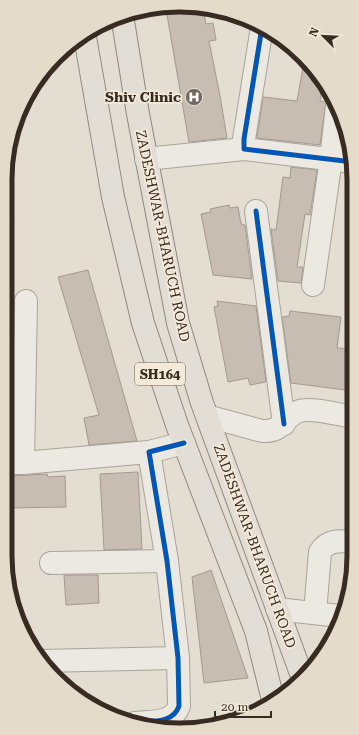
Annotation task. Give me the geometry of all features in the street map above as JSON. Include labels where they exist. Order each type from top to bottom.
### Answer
[{"type":"main road","name":"ZADESHWAR-BHARUCH ROAD","points":[[123,22],[146,159],[178,323],[207,416],[300,671]]},
{"type":"main road","name":"ZADESHWAR-BHARUCH ROAD","points":[[86,40],[113,197],[143,323],[184,443],[256,632],[272,696]]},
{"type":"street","points":[[244,149],[244,140],[261,33]]},
{"type":"street","points":[[313,285],[336,119]]},
{"type":"street","points":[[146,159],[244,149],[346,161]]},
{"type":"street","points":[[256,211],[284,424]]},
{"type":"street","points":[[26,301],[14,463],[149,452],[184,443]]},
{"type":"street","points":[[207,416],[262,431],[271,432],[284,424],[298,412],[309,410],[347,416]]},
{"type":"street","points":[[149,452],[167,561],[178,658],[179,706],[176,713],[166,720],[154,721]]},
{"type":"street","points":[[315,613],[320,552],[324,545],[334,542],[347,542]]},
{"type":"street","points":[[51,563],[167,561]]},
{"type":"street","points":[[278,609],[336,615]]},
{"type":"street","points":[[50,661],[178,658]]},
{"type":"building","points":[[167,12],[204,14],[206,24],[213,23],[216,40],[209,41],[227,138],[189,142]]},
{"type":"building","points":[[303,67],[322,91],[320,101],[326,102],[320,145],[257,138],[263,97],[297,101]]},
{"type":"building","points":[[291,167],[317,170],[310,215],[305,214],[297,267],[303,267],[301,283],[278,281],[271,229],[276,230],[283,177],[290,178]]},
{"type":"building","points":[[229,205],[230,208],[238,207],[241,224],[245,225],[252,279],[213,275],[201,214],[211,212],[210,209]]},
{"type":"building","points":[[88,270],[137,441],[89,445],[84,418],[99,415],[58,277]]},
{"type":"building","points":[[217,301],[256,306],[266,382],[250,385],[248,378],[228,382],[214,307],[218,306]]},
{"type":"building","points":[[290,311],[341,317],[337,348],[347,349],[347,390],[291,383],[282,317],[289,316]]},
{"type":"building","points":[[138,472],[142,549],[104,550],[100,474]]},
{"type":"building","points":[[47,474],[48,477],[65,476],[66,507],[12,508],[12,476]]},
{"type":"building","points":[[211,570],[248,678],[204,683],[192,577]]},
{"type":"building","points":[[64,575],[98,575],[99,603],[66,605]]},
{"type":"cycle path","points":[[261,33],[244,139],[244,149],[346,161]]},
{"type":"cycle path","points":[[256,211],[284,424]]},
{"type":"cycle path","points":[[153,721],[167,719],[176,712],[179,706],[178,658],[167,561],[149,452],[184,443]]},
{"type":"place","name":"Shiv Clinic","points":[[194,97]]}]
